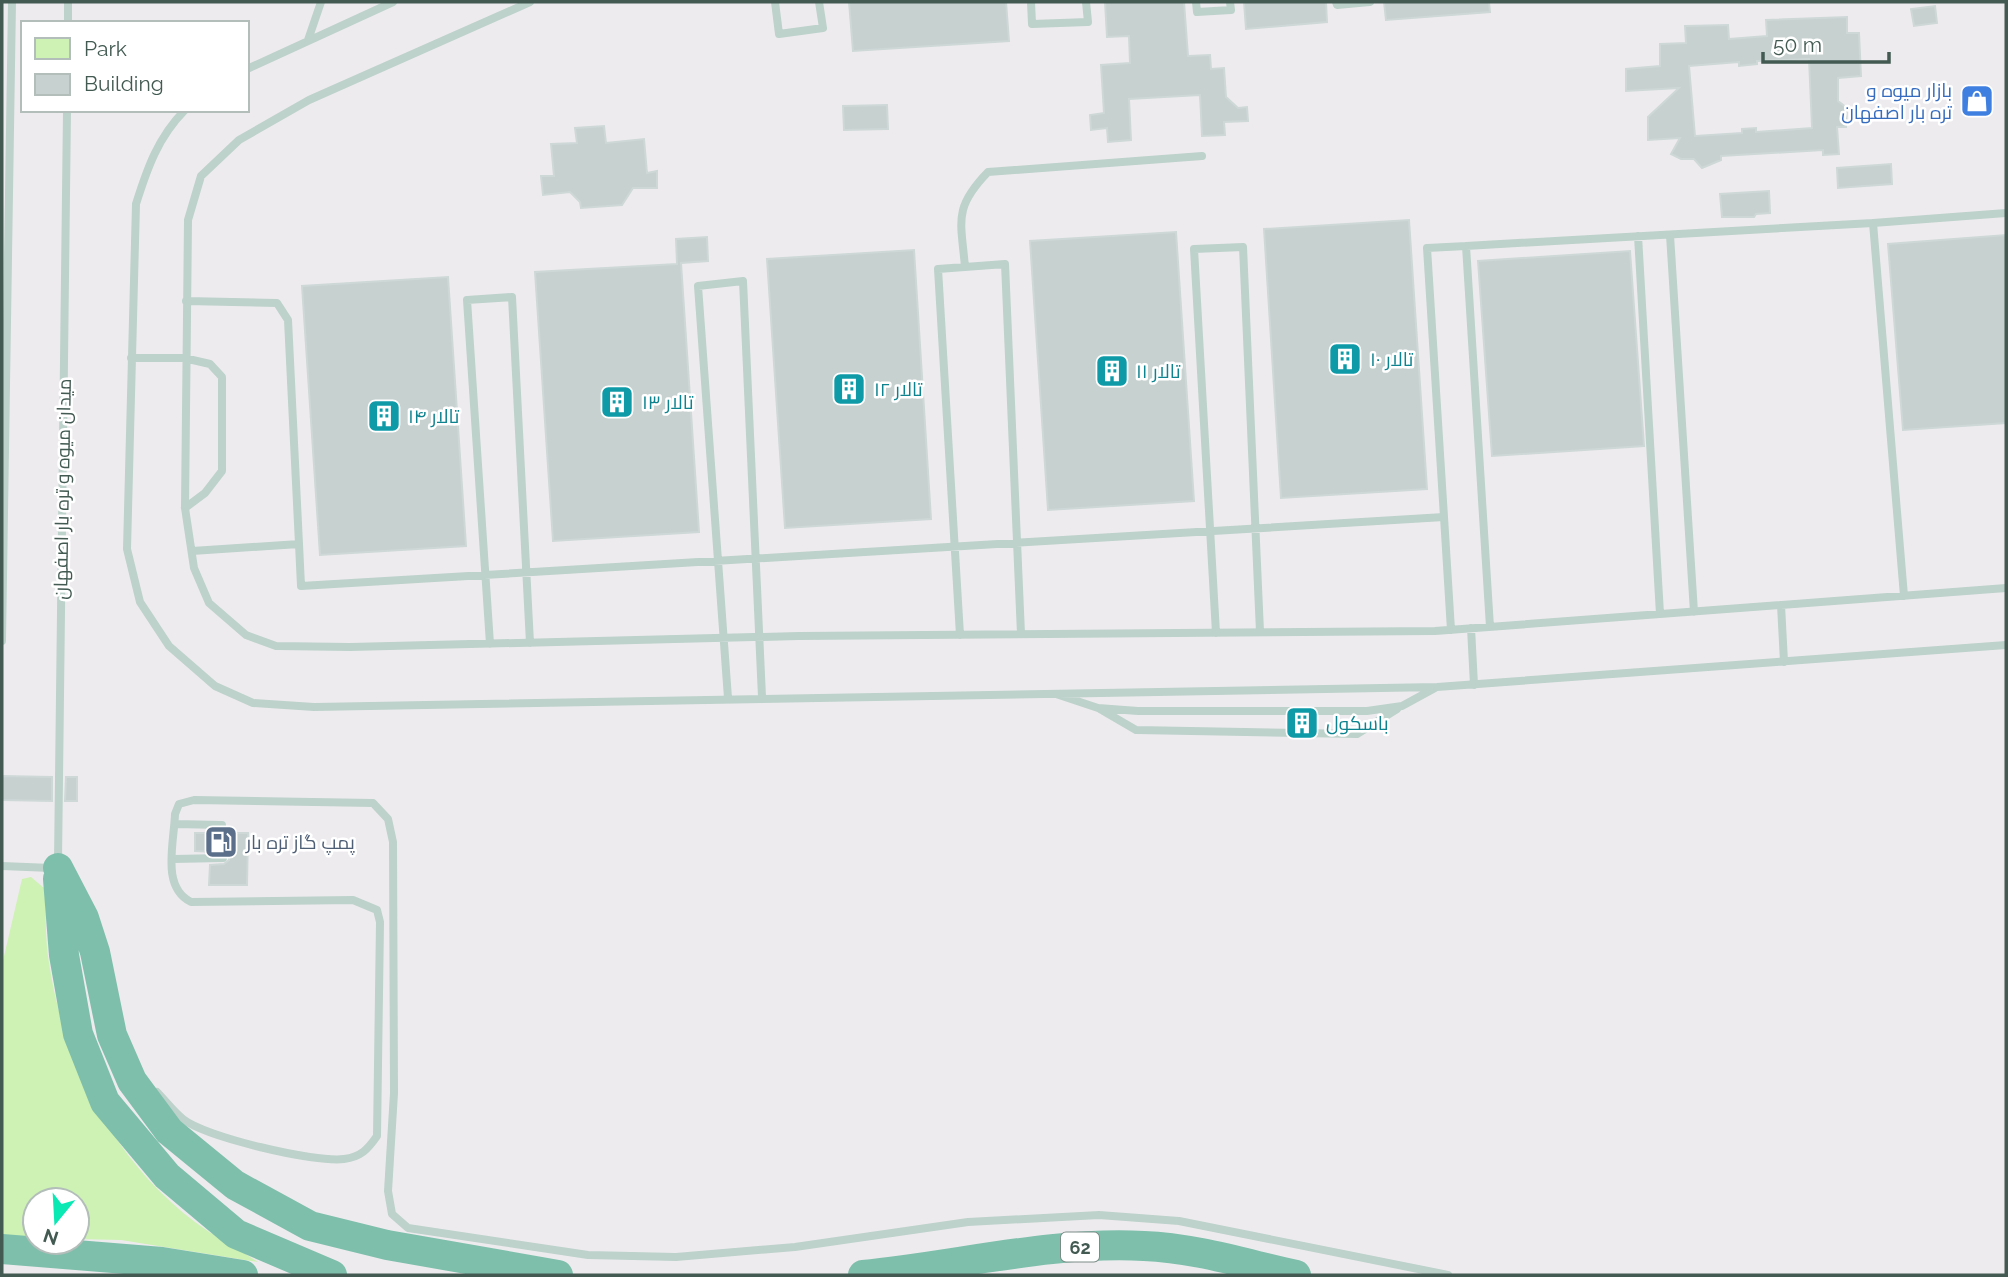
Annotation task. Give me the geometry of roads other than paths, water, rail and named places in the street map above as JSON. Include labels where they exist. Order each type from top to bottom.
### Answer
[{"type":"highway","points":[[58,868],[83,918],[112,1035],[132,1081],[169,1131],[235,1185],[310,1226],[387,1245],[558,1275]]},
{"type":"highway","points":[[58,868],[64,955],[78,1034],[105,1102],[167,1176],[236,1234],[332,1275]]},
{"type":"highway","name":"62","points":[[863,1275],[1083,1246],[1145,1246],[1199,1253],[1296,1275]]},
{"type":"highway","points":[[2,1250],[162,1262],[243,1275]]},
{"type":"highway","points":[[901,1271],[939,1275]]},
{"type":"lane","points":[[2,641],[6,109],[12,2]]},
{"type":"lane","points":[[68,2],[68,21]]},
{"type":"lane","points":[[308,40],[321,2]]},
{"type":"lane","points":[[248,69],[393,2]]},
{"type":"lane","points":[[530,2],[309,100],[239,140],[201,176],[188,220],[184,358],[185,508],[194,568],[209,603],[246,635],[276,646],[1451,629],[2006,588]]},
{"type":"lane","points":[[775,2],[779,34],[822,28],[819,2]]},
{"type":"lane","points":[[1031,2],[1032,24],[1088,22],[1086,2]]},
{"type":"lane","points":[[1196,2],[1196,12],[1231,10],[1230,2]]},
{"type":"lane","points":[[1336,2],[1337,5],[1370,2]]},
{"type":"lane","name":"میدان میوه و تره بار اصفهان","points":[[58,868],[67,112]]},
{"type":"lane","points":[[183,112],[172,122],[152,155],[136,204],[127,549],[140,602],[169,646],[215,687],[253,703],[314,707],[1437,687],[2006,645]]},
{"type":"lane","points":[[965,267],[961,211],[970,191],[988,172],[1202,156]]},
{"type":"lane","points":[[1451,629],[1427,248],[2006,213]]},
{"type":"lane","points":[[1873,223],[1904,596]]},
{"type":"lane","points":[[1670,234],[1694,612]]},
{"type":"lane","points":[[1638,236],[1660,614]]},
{"type":"lane","points":[[1466,246],[1490,626]]},
{"type":"lane","points":[[1216,632],[1194,249],[1243,247],[1260,632]]},
{"type":"lane","points":[[960,635],[938,269],[1004,264],[1021,634]]},
{"type":"lane","points":[[728,698],[698,286],[743,282],[762,697]]},
{"type":"lane","points":[[490,644],[467,300],[512,297],[530,643]]},
{"type":"lane","points":[[186,301],[277,303],[289,320],[301,586],[1444,517]]},
{"type":"lane","points":[[131,358],[184,358],[210,364],[222,377],[222,471],[205,493],[185,508]]},
{"type":"lane","points":[[191,551],[299,544]]},
{"type":"lane","points":[[1780,605],[1784,662]]},
{"type":"lane","points":[[1471,628],[1474,685]]},
{"type":"lane","points":[[1050,692],[1098,708],[1136,730],[1357,734],[1437,687]]},
{"type":"lane","points":[[1098,708],[1138,711],[1367,711],[1402,706]]},
{"type":"lane","points":[[149,1084],[184,1120],[217,1135],[305,1156],[343,1159],[366,1152],[377,1136],[380,922],[377,910],[353,900],[191,902],[179,896],[172,885],[175,824],[179,804],[194,800],[373,803],[388,819],[393,842],[394,1093],[388,1191],[392,1214],[408,1228],[588,1255],[676,1257],[796,1247],[968,1222],[1099,1214],[1179,1221],[1448,1275]]},
{"type":"lane","points":[[173,859],[223,858],[222,825],[175,824]]},
{"type":"lane","points":[[2,866],[58,868]]},
{"type":"lane","points":[[104,995],[125,1039]]},
{"type":"place","name":"بازار میوه و تره بار اصفهان","points":[[1977,101]]},
{"type":"place","name":"تالار ۱۰","points":[[1345,359]]},
{"type":"place","name":"تالار ۱۱","points":[[1112,371]]},
{"type":"place","name":"تالار ۱۲","points":[[849,389]]},
{"type":"place","name":"تالار ۱۳","points":[[617,402]]},
{"type":"place","name":"تالار ۱۴","points":[[384,416]]},
{"type":"place","name":"باسكول","points":[[1302,723]]},
{"type":"place","name":"پمپ گاز تره بار","points":[[221,842]]}]
